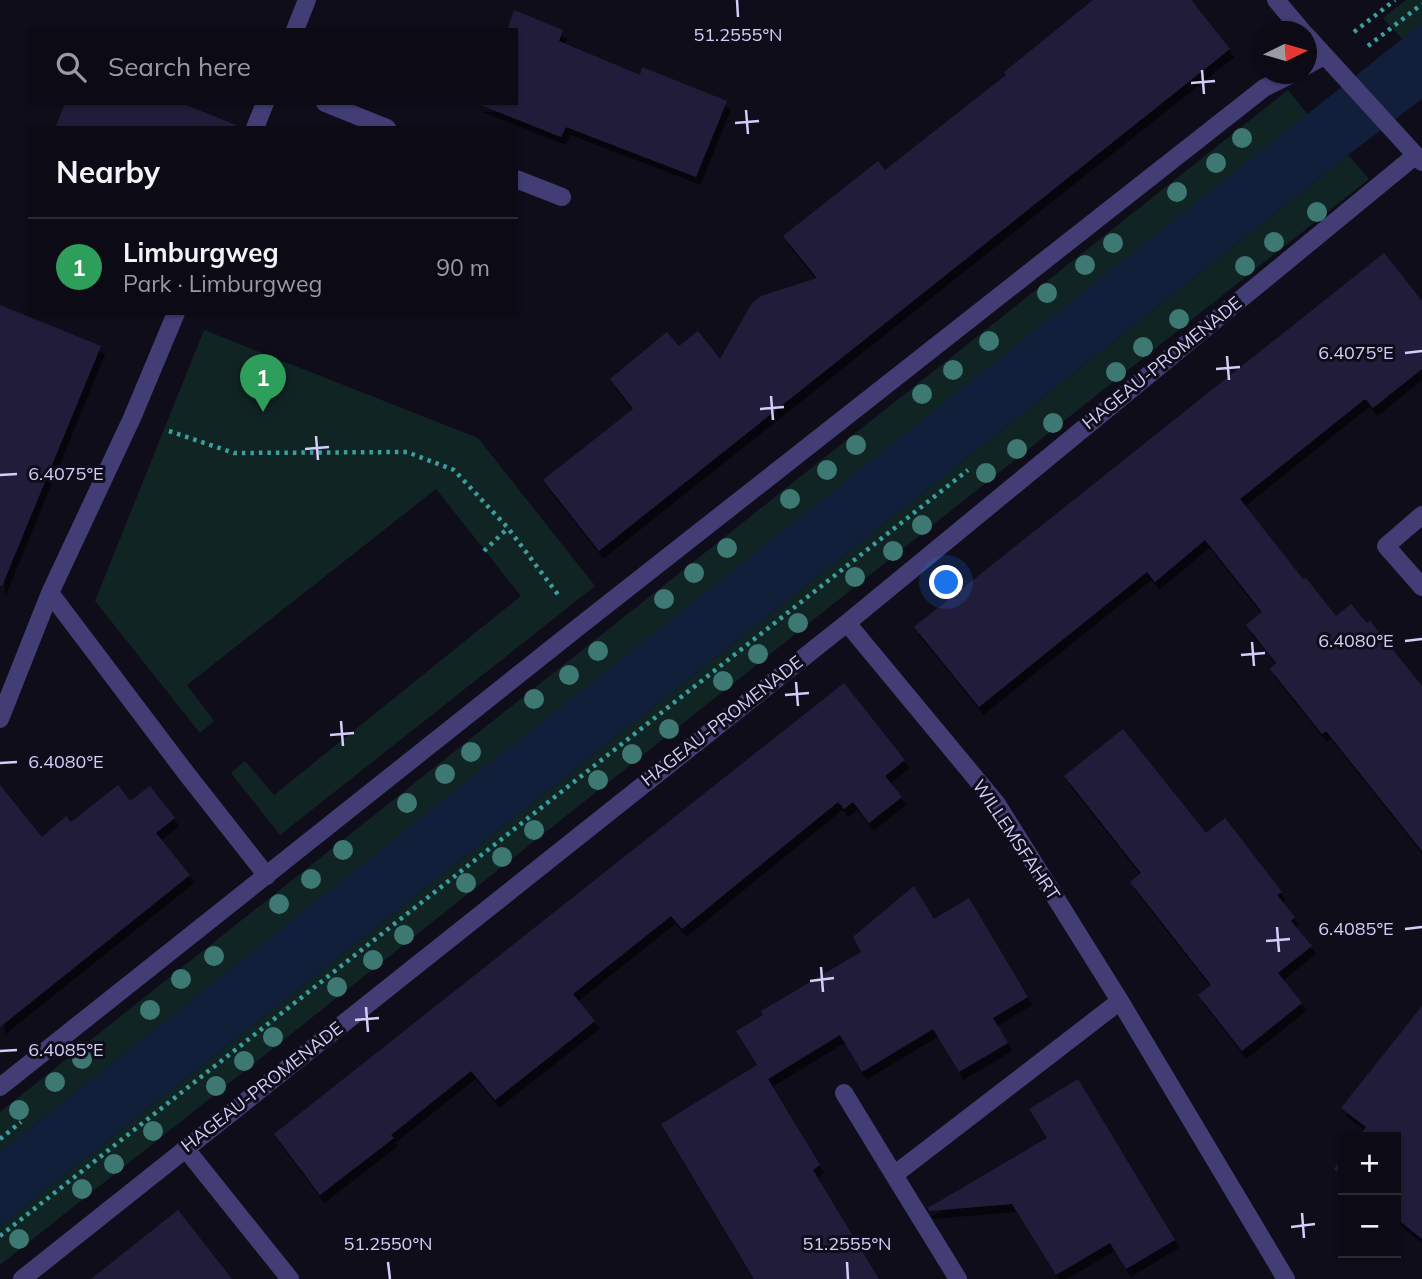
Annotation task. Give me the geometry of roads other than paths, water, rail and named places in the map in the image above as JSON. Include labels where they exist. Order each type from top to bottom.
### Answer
[{"type":"street","points":[[296,28],[307,0]]},
{"type":"street","points":[[1276,0],[1294,21]]},
{"type":"street","points":[[1317,48],[1419,158]]},
{"type":"street","points":[[1317,60],[1324,56]]},
{"type":"street","points":[[0,1087],[581,625],[1272,84]]},
{"type":"street","points":[[256,126],[264,105]]},
{"type":"street","points":[[330,105],[382,126]]},
{"type":"street","name":"HAGEAU-PROMENADE","points":[[22,1279],[847,622],[1419,158]]},
{"type":"street","points":[[518,180],[562,197]]},
{"type":"street","points":[[0,719],[50,593],[132,418],[175,315]]},
{"type":"street","points":[[1422,515],[1386,546],[1422,587]]},
{"type":"street","points":[[50,593],[267,876]]},
{"type":"street","name":"WILLEMSFAHRT","points":[[847,622],[997,804],[1120,1001],[1286,1279]]},
{"type":"street","points":[[894,1175],[1120,1001]]},
{"type":"street","points":[[844,1093],[958,1279]]},
{"type":"street","points":[[185,1148],[290,1279]]},
{"type":"water","points":[[1422,23],[1422,99],[0,1226],[0,1152]]},
{"type":"place","name":"Limburgweg","points":[[263,412]]}]
